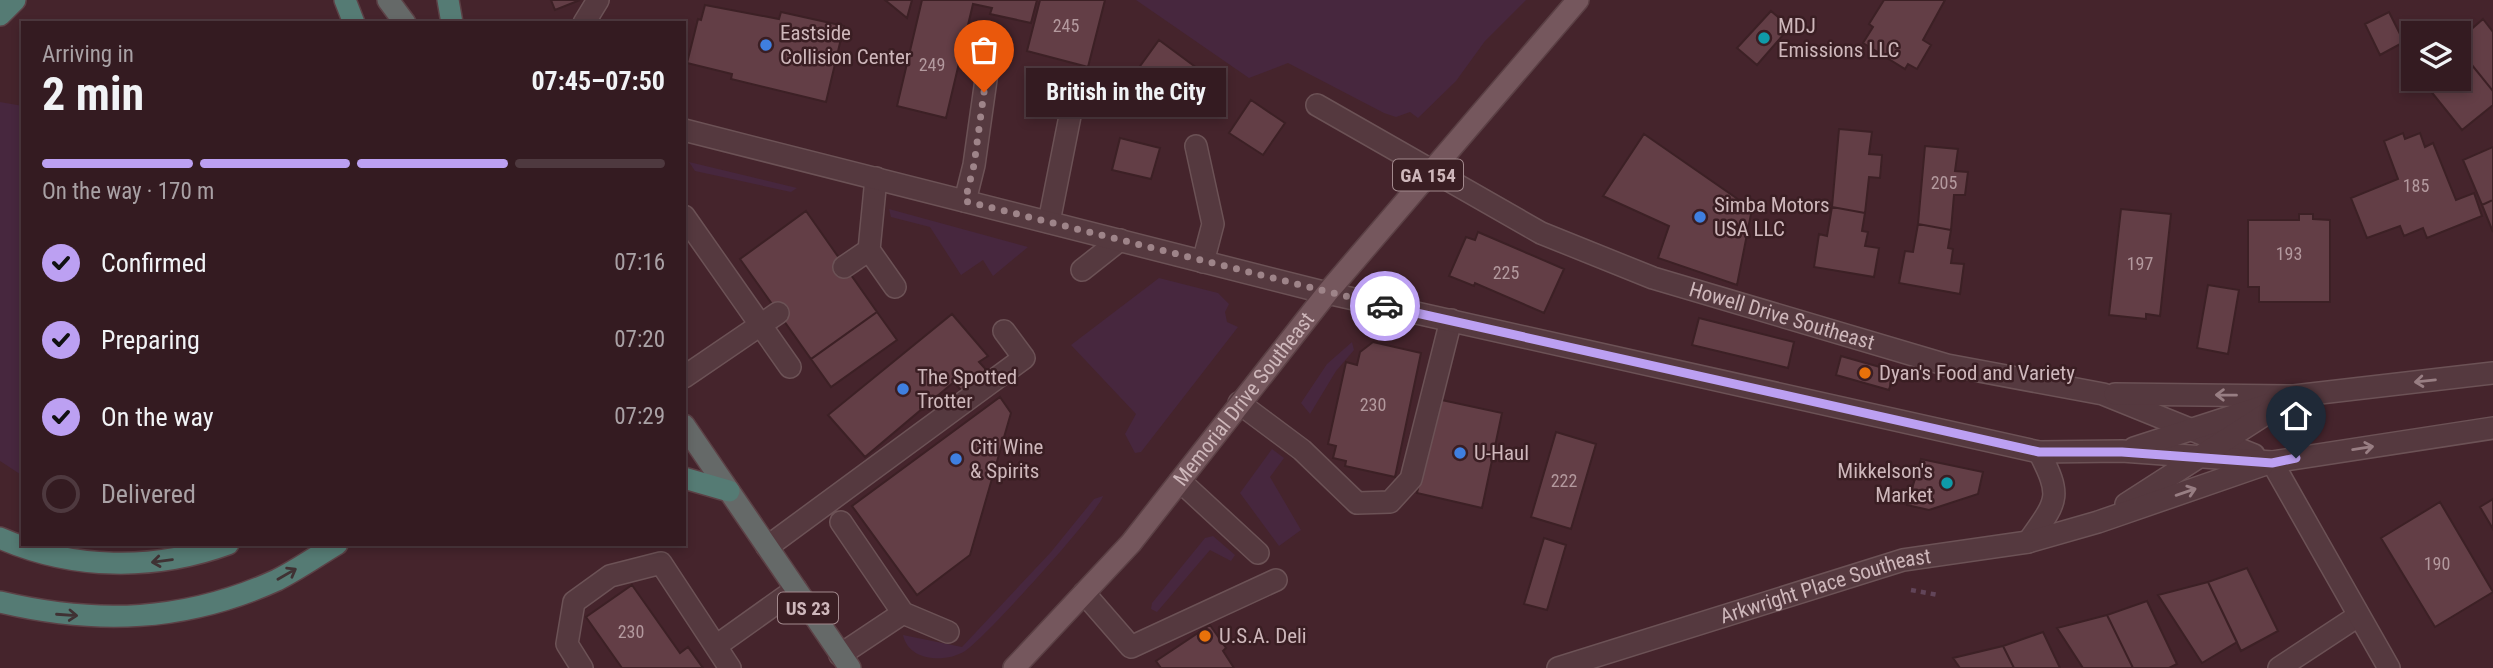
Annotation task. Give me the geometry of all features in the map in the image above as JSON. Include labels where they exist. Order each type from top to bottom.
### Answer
[{"type":"highway","points":[[0,15],[15,0]]},
{"type":"highway","points":[[345,0],[353,21]]},
{"type":"highway","points":[[388,0],[404,21]]},
{"type":"highway","points":[[448,0],[452,21]]},
{"type":"highway","name":"US 23","points":[[686,428],[845,661]]},
{"type":"highway","points":[[686,479],[729,491]]},
{"type":"highway","points":[[0,538],[21,545]]},
{"type":"highway","points":[[24,546],[57,557],[108,563],[171,560],[221,546]]},
{"type":"highway","points":[[0,602],[58,615],[118,617],[194,610],[279,579],[334,546]]},
{"type":"main road","name":"Memorial Drive Southeast","points":[[1014,668],[1131,543],[1327,293],[1578,0]]},
{"type":"street","points":[[585,21],[598,0]]},
{"type":"street","points":[[965,201],[974,165],[991,44]]},
{"type":"street","points":[[1049,222],[1073,101]]},
{"type":"street","name":"Howell Drive Southeast","points":[[1317,105],[1430,173],[1541,233],[1620,255],[1653,278],[1947,365],[2103,394],[2272,463]]},
{"type":"street","points":[[686,130],[1327,293],[2039,452],[2122,452],[2272,463],[2493,428]]},
{"type":"street","points":[[1196,146],[1213,224],[1203,262]]},
{"type":"street","points":[[876,178],[869,250],[895,287]]},
{"type":"street","points":[[686,218],[769,318],[790,367]]},
{"type":"street","points":[[1082,270],[1121,240]]},
{"type":"street","points":[[844,267],[869,250]]},
{"type":"street","points":[[686,376],[769,318]]},
{"type":"street","points":[[1240,403],[1302,450],[1357,503],[1390,502],[1411,479],[1451,320]]},
{"type":"street","points":[[767,547],[1024,358],[1004,331]]},
{"type":"street","points":[[2103,394],[2294,396],[2493,373]]},
{"type":"street","points":[[2122,452],[2294,396]]},
{"type":"street","name":"Arkwright Place Southeast","points":[[2098,523],[2294,396]]},
{"type":"street","points":[[2028,542],[2052,509],[2055,482],[2039,452]]},
{"type":"street","points":[[2272,463],[2389,668]]},
{"type":"street","name":"Arkwright Place Southeast","points":[[1558,668],[1903,560],[2028,542],[2098,523],[2272,463]]},
{"type":"street","points":[[1180,481],[1258,553]]},
{"type":"street","points":[[841,522],[903,613],[948,632]]},
{"type":"street","points":[[582,668],[567,645],[574,602],[610,576],[661,564],[730,668]]},
{"type":"street","points":[[1084,593],[1131,647],[1276,580]]},
{"type":"street","points":[[716,646],[796,589]]},
{"type":"street","points":[[845,661],[903,613]]},
{"type":"street","points":[[2279,668],[2358,617]]},
{"type":"shaded area","points":[[1136,0],[1526,0],[1485,41],[1456,81],[1418,118],[1410,112],[1396,117],[1384,113],[1288,63],[1249,78]]},
{"type":"shaded area","points":[[0,102],[21,106],[21,475],[0,461]]},
{"type":"shaded area","points":[[689,162],[797,188],[791,192],[695,171]]},
{"type":"shaded area","points":[[889,209],[1028,247],[993,276],[983,260],[961,275],[930,227],[891,217]]},
{"type":"shaded area","points":[[1159,278],[1218,293],[1229,304],[1225,312],[1227,322],[1238,327],[1141,452],[1135,453],[1125,434],[1136,414],[1071,345]]},
{"type":"shaded area","points":[[1352,342],[1354,350],[1336,371],[1310,414],[1301,403],[1327,364]]},
{"type":"shaded area","points":[[1272,449],[1284,458],[1270,477],[1301,530],[1279,546],[1240,493]]},
{"type":"shaded area","points":[[1103,496],[1097,507],[1040,575],[965,651],[948,657],[929,658],[913,651],[907,644],[903,635],[962,647],[1051,552],[1094,499]]},
{"type":"shaded area","points":[[1213,536],[1235,555],[1231,561],[1210,550],[1157,612],[1151,609],[1152,603],[1205,538]]},
{"type":"building","points":[[551,0],[580,0],[555,10]]},
{"type":"building","points":[[885,0],[912,0],[907,18]]},
{"type":"building","points":[[922,0],[1037,0],[1031,23],[990,14],[992,8],[973,4],[946,118],[897,106]]},
{"type":"building","points":[[1040,0],[1105,0],[1088,67],[1027,51]]},
{"type":"building","points":[[1884,0],[1945,0],[1923,40],[1931,45],[1917,69],[1908,64],[1905,69],[1863,43],[1873,27],[1869,24]]},
{"type":"building","name":"Eastside Collision Center","points":[[705,5],[779,19],[781,12],[844,26],[826,102],[731,79],[732,74],[687,63],[698,19],[701,20]]},
{"type":"building","name":"MDJ Emissions LLC","points":[[1771,11],[1790,27],[1757,65],[1737,48]]},
{"type":"building","points":[[2389,12],[2401,36],[2401,44],[2380,55],[2365,24]]},
{"type":"building","points":[[2483,19],[2493,32],[2493,91],[2471,64],[2471,30]]},
{"type":"building","points":[[1159,40],[1209,77],[1183,113],[1147,87],[1153,79],[1138,69]]},
{"type":"building","points":[[2471,64],[2493,91],[2493,105],[2462,130],[2431,91],[2471,91]]},
{"type":"building","points":[[1251,100],[1285,123],[1263,155],[1229,133]]},
{"type":"building","points":[[1839,129],[1872,132],[1869,154],[1882,155],[1880,178],[1869,177],[1865,213],[1832,207]]},
{"type":"building","points":[[2403,133],[2405,139],[2420,133],[2425,147],[2433,143],[2456,200],[2474,193],[2482,216],[2427,238],[2423,228],[2404,236],[2400,226],[2367,238],[2351,198],[2398,179],[2384,141]]},
{"type":"building","name":"Simba Motors USA LLC","points":[[1644,134],[1752,209],[1737,285],[1658,258],[1669,226],[1603,196]]},
{"type":"building","points":[[1120,138],[1160,148],[1151,179],[1112,170]]},
{"type":"building","points":[[1925,146],[1958,149],[1955,171],[1968,172],[1965,195],[1954,195],[1951,230],[1918,224]]},
{"type":"building","points":[[2493,147],[2493,200],[2482,205],[2463,160]]},
{"type":"building","points":[[2493,200],[2493,232],[2482,205]]},
{"type":"building","points":[[1832,207],[1865,213],[1862,231],[1868,232],[1865,246],[1879,248],[1874,277],[1814,267],[1819,234],[1827,236]]},
{"type":"building","points":[[2121,209],[2171,214],[2160,316],[2146,314],[2146,319],[2109,315]]},
{"type":"building","points":[[806,211],[877,312],[811,359],[740,259]]},
{"type":"building","points":[[2299,214],[2313,214],[2313,219],[2330,220],[2330,302],[2259,302],[2259,287],[2248,287],[2248,220],[2299,220]]},
{"type":"building","points":[[1918,224],[1951,230],[1948,248],[1953,249],[1951,263],[1964,264],[1960,294],[1899,283],[1905,251],[1913,252]]},
{"type":"building","points":[[1478,232],[1564,269],[1544,313],[1475,283],[1474,286],[1449,276],[1466,237],[1475,240]]},
{"type":"building","points":[[2208,285],[2239,290],[2228,354],[2197,348]]},
{"type":"building","points":[[877,312],[897,340],[831,387],[811,359]]},
{"type":"building","name":"The Spotted Trotter","points":[[952,314],[988,356],[979,362],[990,374],[965,395],[954,382],[865,457],[828,415]]},
{"type":"building","points":[[1699,318],[1794,342],[1788,368],[1692,345]]},
{"type":"building","points":[[1373,342],[1421,353],[1395,477],[1345,466],[1346,461],[1333,458],[1336,446],[1328,444],[1346,362],[1357,365],[1360,352]]},
{"type":"building","name":"Dyan's Food and Variety","points":[[1841,356],[1894,371],[1889,390],[1836,375]]},
{"type":"building","name":"Citi Wine & Spirits","points":[[1000,397],[1011,413],[970,555],[917,595],[852,506]]},
{"type":"building","name":"U-Haul","points":[[1437,399],[1502,413],[1482,508],[1417,493]]},
{"type":"building","points":[[1556,432],[1596,444],[1571,529],[1531,517]]},
{"type":"building","name":"Mikkelson's Market","points":[[1921,459],[1983,472],[1978,494],[1929,510],[1907,505]]},
{"type":"building","points":[[2493,499],[2493,529],[2480,507]]},
{"type":"building","points":[[2440,502],[2493,592],[2435,627],[2381,538]]},
{"type":"building","points":[[1544,538],[1566,545],[1547,610],[1524,604]]},
{"type":"building","points":[[2247,568],[2278,631],[2241,651],[2208,582]]},
{"type":"building","points":[[2208,582],[2237,642],[2202,663],[2158,595]]},
{"type":"building","points":[[632,585],[680,653],[688,647],[703,668],[622,668],[586,617]]},
{"type":"building","points":[[2147,601],[2177,664],[2169,668],[2133,668],[2107,615]]},
{"type":"building","points":[[2107,615],[2133,668],[2083,668],[2057,628]]},
{"type":"building","name":"U.S.A. Deli","points":[[1210,625],[1226,648],[1223,651],[1234,668],[1161,668],[1156,661]]},
{"type":"building","points":[[2043,632],[2060,668],[2014,668],[2003,646]]},
{"type":"building","points":[[2003,646],[2014,668],[1960,668],[1953,658]]},
{"type":"way so far","points":[[984,92],[974,165],[965,201],[1385,306]]},
{"type":"place","name":"MDJ Emissions LLC","points":[[1764,38]]},
{"type":"place","name":"Eastside Collision Center","points":[[766,45]]},
{"type":"place","name":"British in the City","points":[[984,92]]},
{"type":"place","name":"Simba Motors USA LLC","points":[[1700,217]]},
{"type":"place","name":"Dyan's Food and Variety","points":[[1865,373]]},
{"type":"place","name":"The Spotted Trotter","points":[[903,389]]},
{"type":"place","name":"U-Haul","points":[[1460,453]]},
{"type":"place","name":"Citi Wine & Spirits","points":[[956,459]]},
{"type":"place","name":"Mikkelson's Market","points":[[1947,483]]},
{"type":"place","name":"U.S.A. Deli","points":[[1205,636]]},
{"type":"route","points":[[1385,306],[2039,452],[2122,452],[2272,463],[2296,458]]}]
